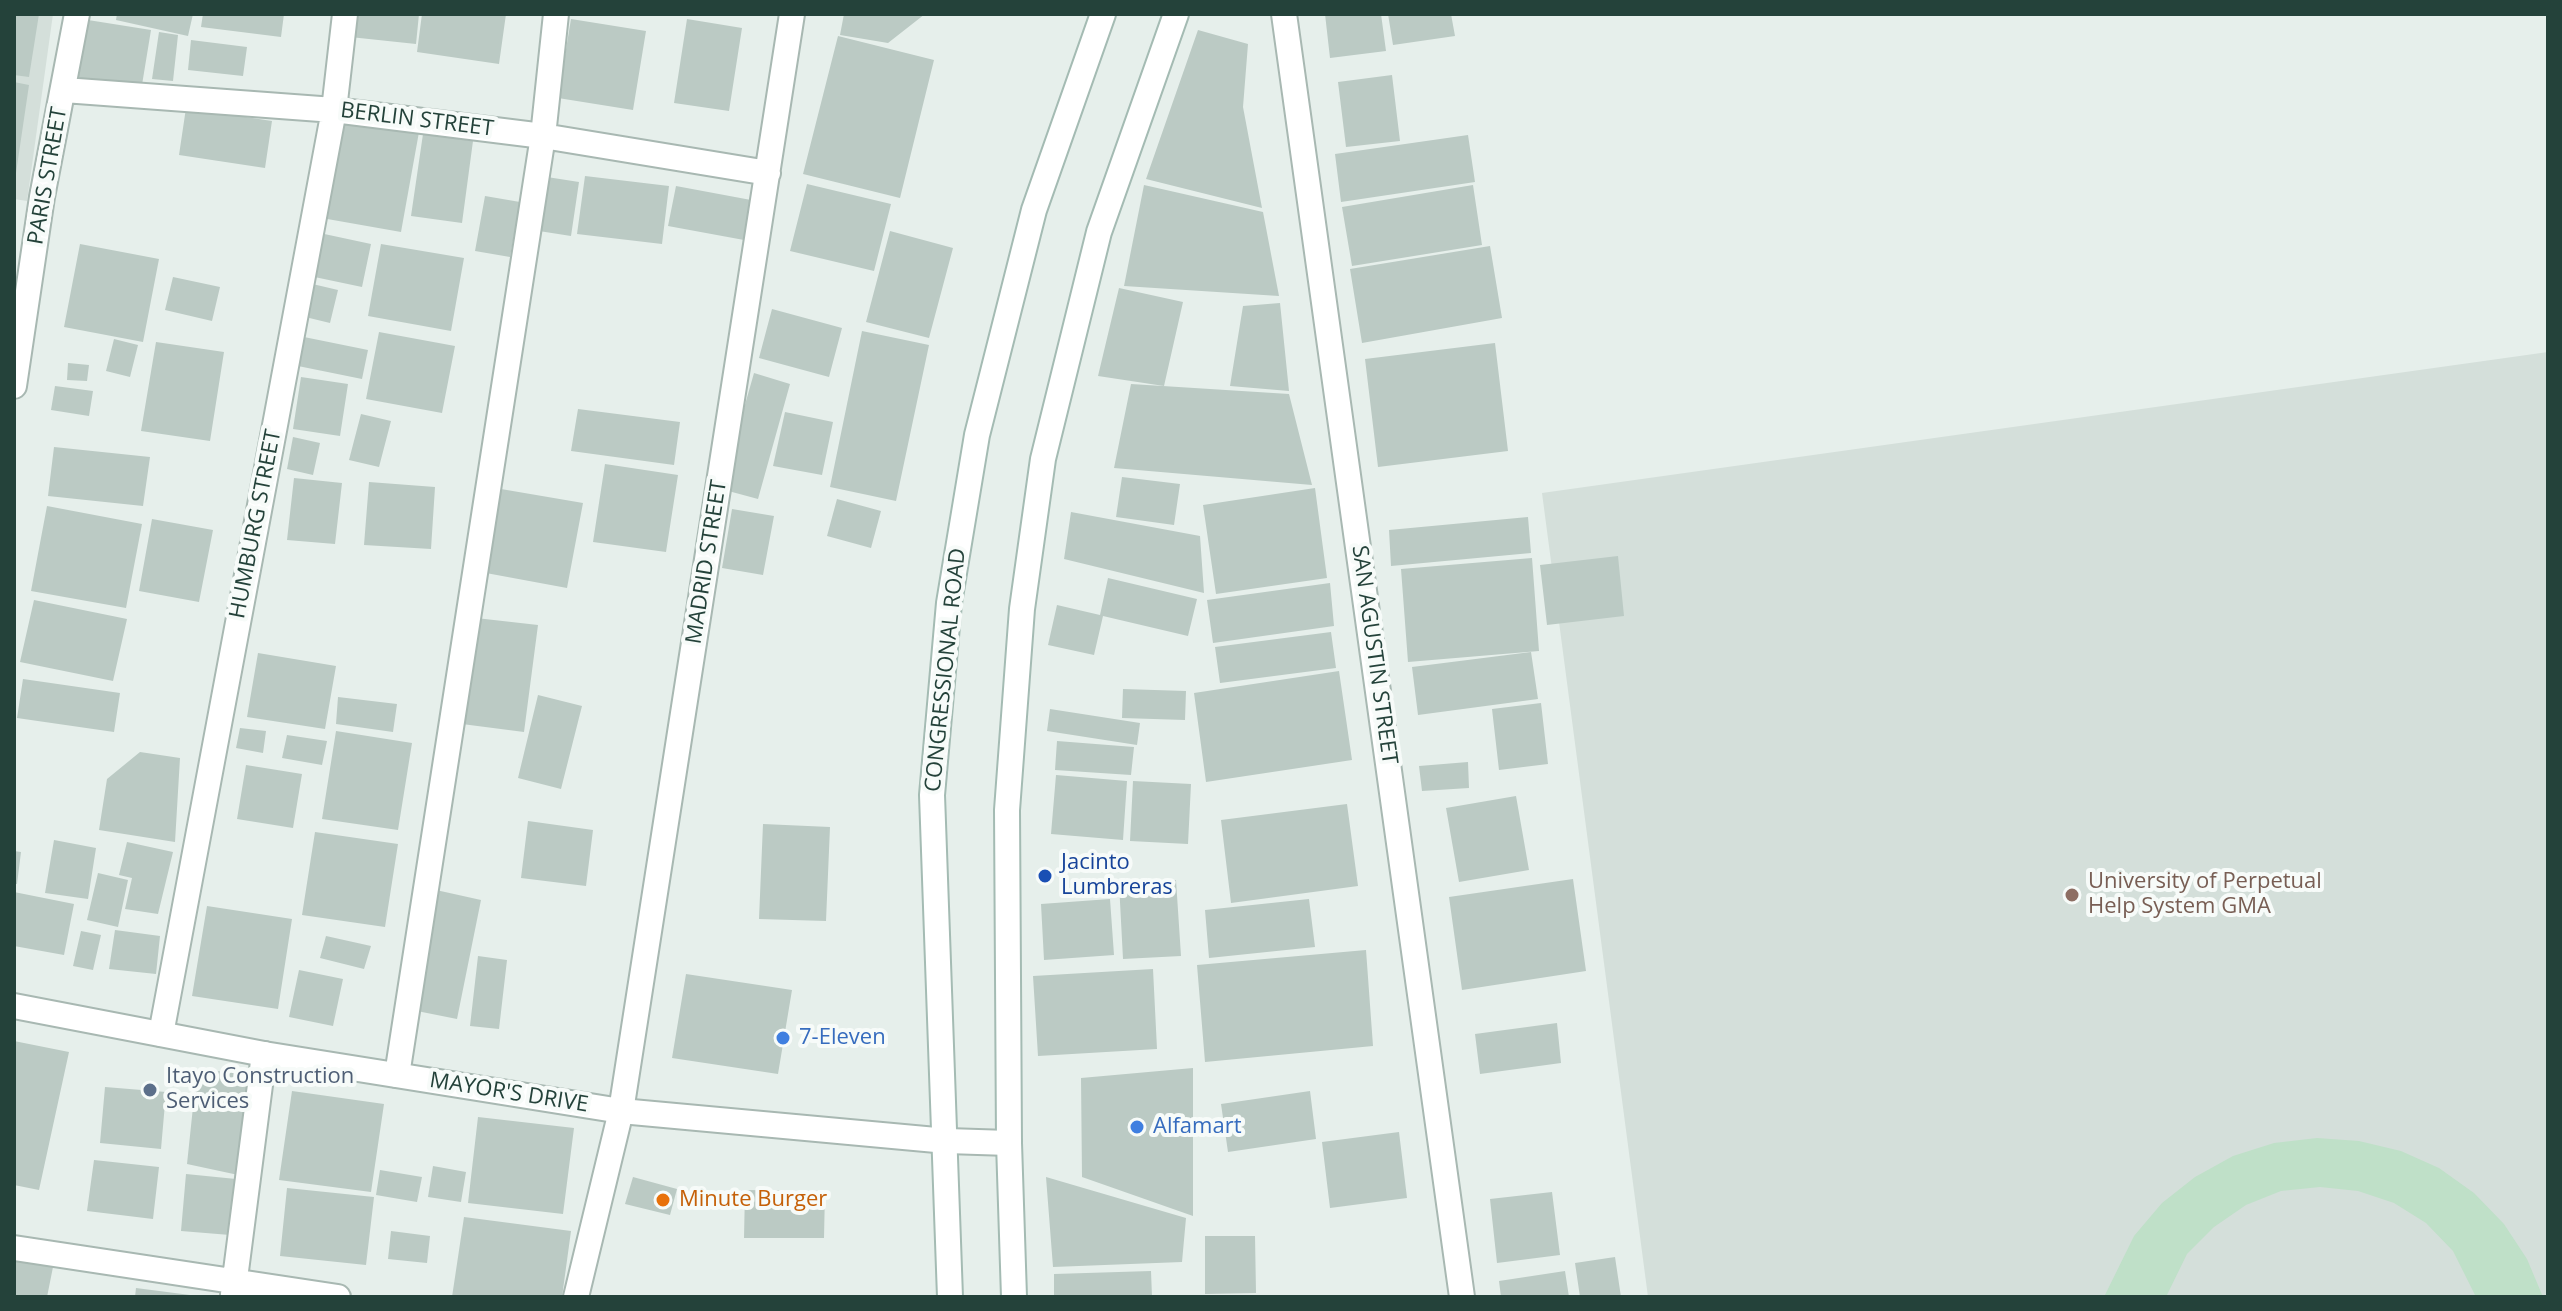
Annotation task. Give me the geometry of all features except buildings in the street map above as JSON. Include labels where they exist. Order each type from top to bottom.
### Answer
[{"type":"street","name":"PARIS STREET","points":[[14,386],[24,264],[42,197],[77,14]]},
{"type":"street","name":"HUMBURG STREET","points":[[161,1034],[334,110],[345,14]]},
{"type":"street","points":[[397,1075],[543,136],[556,14]]},
{"type":"street","name":"MADRID STREET","points":[[576,1297],[621,1111],[792,14]]},
{"type":"street","name":"CONGRESSIONAL ROAD","points":[[950,1297],[947,1141],[932,795],[949,603],[977,435],[1034,210],[1103,14]]},
{"type":"street","points":[[1014,1297],[1009,1143],[1007,810],[1022,609],[1043,459],[1099,232],[1176,14]]},
{"type":"street","name":"SAN AGUSTIN STREET","points":[[1284,14],[1462,1297]]},
{"type":"street","name":"BERLIN STREET","points":[[64,90],[334,110],[543,136],[768,173]]},
{"type":"street","name":"MAYOR'S DRIVE","points":[[14,1006],[264,1054],[621,1111],[947,1141],[1009,1143]]},
{"type":"street","points":[[233,1289],[264,1054]]},
{"type":"street","points":[[14,1248],[233,1289],[338,1297]]},
{"type":"shaded area","points":[[14,14],[53,14],[27,201],[14,199]]},
{"type":"shaded area","name":"University of Perpetual Help System GMA","points":[[2548,352],[2548,1297],[1648,1297],[1542,493]]},
{"type":"green space","points":[[2317,1138],[2359,1141],[2401,1151],[2439,1168],[2474,1193],[2504,1224],[2527,1259],[2543,1297],[2476,1297],[2453,1251],[2426,1223],[2394,1203],[2358,1191],[2320,1187],[2281,1191],[2246,1205],[2214,1227],[2187,1254],[2166,1297],[2104,1297],[2134,1236],[2162,1203],[2195,1177],[2233,1156],[2274,1143]]},
{"type":"place","name":"Jacinto Lumbreras","points":[[1045,876]]},
{"type":"place","name":"University of Perpetual Help System GMA","points":[[2072,895]]},
{"type":"place","name":"7-Eleven","points":[[783,1038]]},
{"type":"place","name":"Itayo Construction Services","points":[[150,1090]]},
{"type":"place","name":"Alfamart","points":[[1137,1127]]},
{"type":"place","name":"Minute Burger","points":[[663,1200]]}]
